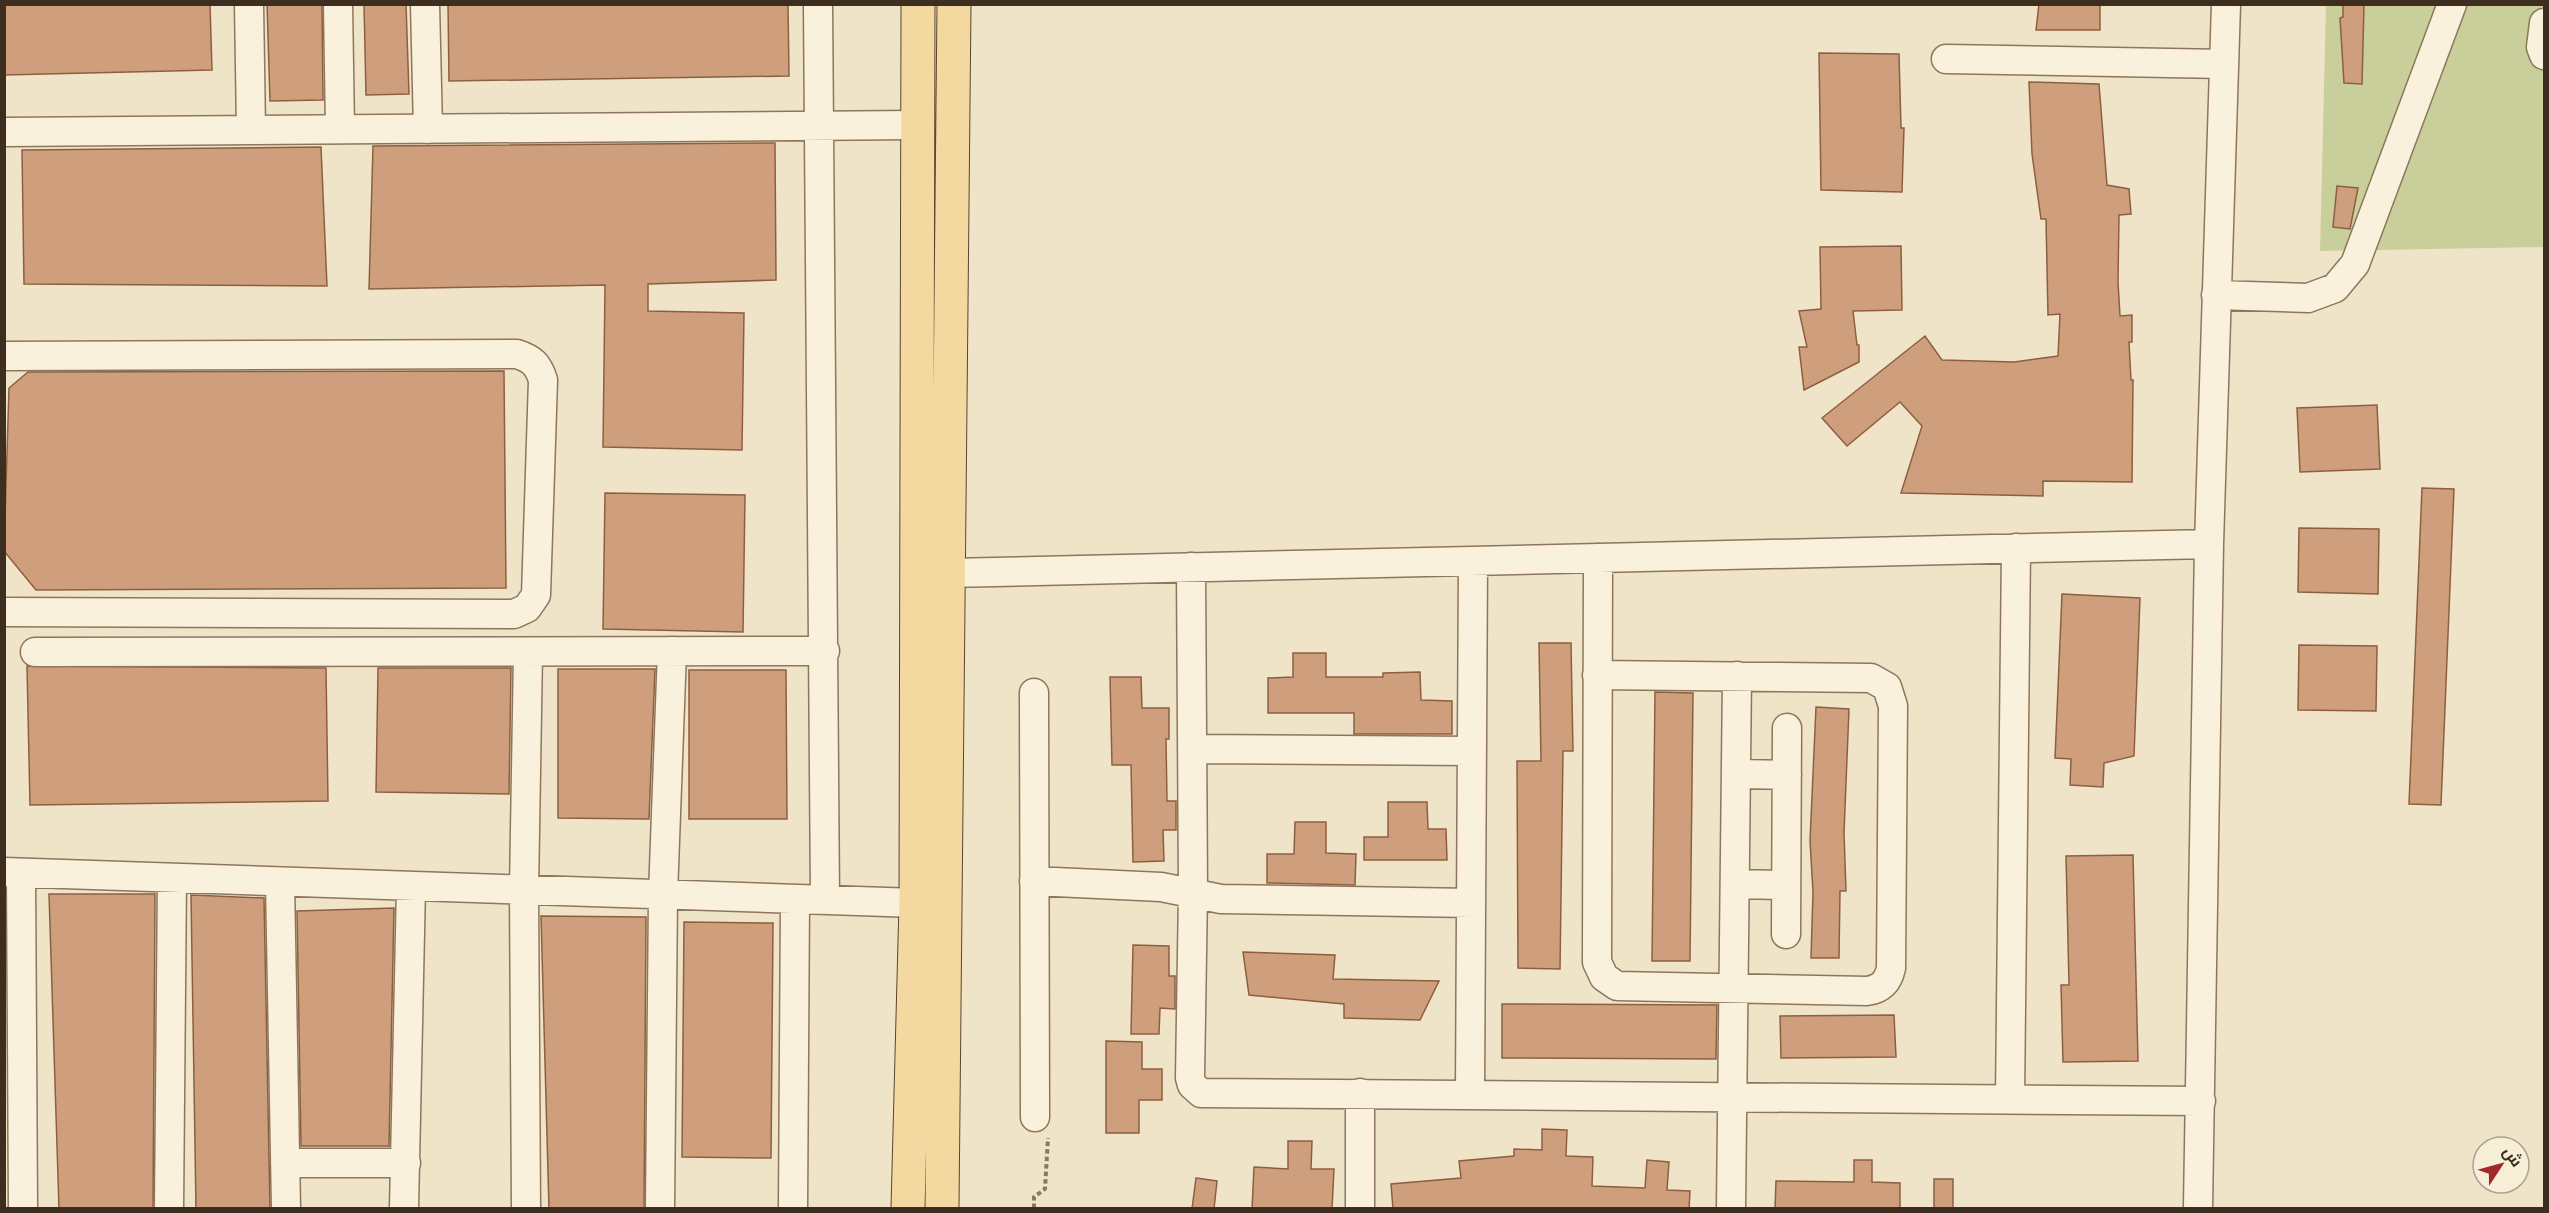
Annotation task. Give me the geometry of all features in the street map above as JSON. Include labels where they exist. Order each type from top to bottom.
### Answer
[{"type":"main road","points":[[908,1209],[916,903],[918,4]]},
{"type":"main road","points":[[942,1209],[954,4]]},
{"type":"street","points":[[249,4],[251,130]]},
{"type":"street","points":[[338,4],[340,129]]},
{"type":"street","points":[[425,4],[428,129]]},
{"type":"street","points":[[818,4],[825,651],[825,900]]},
{"type":"street","points":[[2198,1209],[2209,544],[2226,4]]},
{"type":"street","points":[[2216,295],[2308,298],[2335,288],[2355,264],[2452,4]]},
{"type":"street","points":[[2544,23],[2541,47],[2544,55]]},
{"type":"street","points":[[1946,59],[2224,64]]},
{"type":"street","points":[[4,132],[916,125]]},
{"type":"street","points":[[4,356],[517,354],[531,358],[539,368],[543,380],[536,596],[527,608],[514,614],[4,612]]},
{"type":"street","points":[[948,573],[2209,544]]},
{"type":"street","points":[[2010,1099],[2016,548]]},
{"type":"street","points":[[1597,675],[1871,678],[1887,687],[1893,706],[1890,976],[1881,987],[1867,991],[1617,986],[1604,977],[1597,962],[1597,675],[1598,558]]},
{"type":"street","points":[[1470,1093],[1473,561]]},
{"type":"street","points":[[1191,567],[1193,892],[1190,1078],[1196,1089],[1208,1094],[1470,1093],[1732,1098],[2201,1101]]},
{"type":"street","points":[[660,1209],[663,895],[672,651]]},
{"type":"street","points":[[35,652],[825,651]]},
{"type":"street","points":[[526,1209],[524,890],[528,652]]},
{"type":"street","points":[[1731,1209],[1737,676]]},
{"type":"street","points":[[1034,693],[1035,1117]]},
{"type":"street","points":[[1786,934],[1787,728]]},
{"type":"street","points":[[1192,749],[1472,752]]},
{"type":"street","points":[[1736,774],[1787,775]]},
{"type":"street","points":[[24,1209],[13,873],[916,903]]},
{"type":"street","points":[[169,1209],[172,878]]},
{"type":"street","points":[[1034,881],[1161,887],[1221,898],[1471,903]]},
{"type":"street","points":[[280,882],[286,1209]]},
{"type":"street","points":[[1736,884],[1786,885]]},
{"type":"street","points":[[404,1209],[411,886]]},
{"type":"street","points":[[793,1209],[795,899]]},
{"type":"street","points":[[1360,1093],[1360,1209]]},
{"type":"street","points":[[285,1163],[406,1164]]},
{"type":"path","points":[[1035,1117],[1048,1136],[1045,1189],[1034,1197],[1035,1209]]},
{"type":"green space","points":[[2326,5],[2544,5],[2544,247],[2320,251]]},
{"type":"building","points":[[4,4],[210,4],[212,70],[4,75]]},
{"type":"building","points":[[267,4],[322,4],[323,100],[270,101]]},
{"type":"building","points":[[364,4],[406,4],[409,94],[366,95]]},
{"type":"building","points":[[448,4],[788,4],[789,76],[449,81]]},
{"type":"building","points":[[2039,4],[2100,4],[2100,30],[2036,30]]},
{"type":"building","points":[[2343,4],[2364,4],[2362,84],[2344,83],[2340,18],[2343,17]]},
{"type":"building","points":[[1819,53],[1899,54],[1901,128],[1904,128],[1902,192],[1821,190]]},
{"type":"building","points":[[2029,82],[2099,84],[2107,185],[2129,189],[2131,214],[2119,215],[2118,282],[2120,316],[2132,315],[2132,342],[2129,342],[2131,380],[2133,380],[2132,482],[2043,481],[2043,496],[1901,493],[1922,426],[1900,402],[1847,446],[1822,418],[1925,336],[1942,360],[2014,362],[2058,356],[2060,314],[2048,315],[2046,219],[2041,219],[2032,154]]},
{"type":"building","points":[[775,143],[776,280],[648,284],[648,311],[744,313],[742,450],[603,447],[605,285],[369,289],[373,146]]},
{"type":"building","points":[[321,147],[327,286],[24,284],[22,150]]},
{"type":"building","points":[[2337,186],[2358,188],[2350,229],[2333,227]]},
{"type":"building","points":[[1901,246],[1902,310],[1853,311],[1857,345],[1859,345],[1859,362],[1804,390],[1799,347],[1807,347],[1799,311],[1821,309],[1820,247]]},
{"type":"building","points":[[504,371],[506,588],[36,590],[4,551],[9,388],[28,372]]},
{"type":"building","points":[[2377,405],[2380,469],[2300,472],[2297,408]]},
{"type":"building","points":[[2422,488],[2454,489],[2441,805],[2409,804]]},
{"type":"building","points":[[605,493],[745,495],[743,632],[603,629]]},
{"type":"building","points":[[2299,528],[2379,529],[2378,594],[2298,592]]},
{"type":"building","points":[[2062,594],[2140,598],[2134,756],[2104,763],[2103,787],[2070,785],[2071,759],[2055,758]]},
{"type":"building","points":[[1539,643],[1571,643],[1573,751],[1563,751],[1560,969],[1518,968],[1517,761],[1541,761]]},
{"type":"building","points":[[2299,645],[2377,646],[2376,711],[2298,710]]},
{"type":"building","points":[[1293,653],[1326,653],[1326,677],[1383,677],[1383,673],[1420,672],[1421,700],[1452,701],[1452,734],[1354,734],[1354,713],[1268,713],[1268,678],[1293,677]]},
{"type":"building","points":[[27,666],[326,668],[328,801],[30,805]]},
{"type":"building","points":[[378,668],[511,668],[509,794],[376,792]]},
{"type":"building","points":[[558,669],[655,669],[649,819],[558,818]]},
{"type":"building","points":[[689,670],[786,670],[787,819],[689,819]]},
{"type":"building","points":[[1110,677],[1141,677],[1142,708],[1169,708],[1169,739],[1166,739],[1167,801],[1176,801],[1176,830],[1163,830],[1164,861],[1133,862],[1131,765],[1112,765]]},
{"type":"building","points":[[1655,692],[1693,693],[1690,961],[1652,961]]},
{"type":"building","points":[[1816,707],[1849,709],[1844,833],[1846,891],[1840,891],[1839,958],[1811,958],[1813,892],[1810,841]]},
{"type":"building","points":[[1388,802],[1427,802],[1428,829],[1446,829],[1447,860],[1364,860],[1364,837],[1388,837]]},
{"type":"building","points":[[1295,822],[1326,822],[1326,853],[1356,854],[1355,885],[1267,883],[1267,854],[1294,854]]},
{"type":"building","points":[[2133,855],[2138,1061],[2063,1062],[2061,985],[2069,985],[2066,856]]},
{"type":"building","points":[[49,894],[155,894],[153,1209],[59,1209]]},
{"type":"building","points":[[191,895],[264,898],[270,1209],[196,1209]]},
{"type":"building","points":[[394,908],[389,1146],[301,1146],[297,911]]},
{"type":"building","points":[[541,916],[646,917],[644,1209],[549,1209]]},
{"type":"building","points":[[684,922],[773,923],[771,1158],[682,1157]]},
{"type":"building","points":[[1133,945],[1169,946],[1169,976],[1175,976],[1175,1009],[1160,1008],[1159,1034],[1131,1034]]},
{"type":"building","points":[[1243,952],[1335,955],[1333,979],[1439,981],[1420,1020],[1344,1018],[1344,1004],[1249,995]]},
{"type":"building","points":[[1502,1004],[1717,1005],[1716,1059],[1502,1058]]},
{"type":"building","points":[[1894,1015],[1896,1057],[1781,1058],[1780,1016]]},
{"type":"building","points":[[1106,1041],[1142,1042],[1142,1069],[1162,1069],[1162,1100],[1139,1100],[1139,1133],[1106,1133]]},
{"type":"building","points":[[1542,1129],[1567,1130],[1566,1156],[1593,1157],[1592,1186],[1645,1188],[1647,1160],[1669,1162],[1667,1190],[1690,1191],[1689,1209],[1393,1209],[1391,1184],[1461,1178],[1459,1161],[1514,1156],[1514,1149],[1542,1150]]},
{"type":"building","points":[[1288,1141],[1312,1141],[1311,1169],[1334,1169],[1332,1209],[1252,1209],[1254,1167],[1288,1169]]},
{"type":"building","points":[[1854,1160],[1872,1160],[1872,1182],[1900,1183],[1900,1209],[1775,1209],[1776,1181],[1854,1182]]},
{"type":"building","points":[[1196,1178],[1217,1181],[1214,1209],[1192,1209]]},
{"type":"building","points":[[1934,1179],[1953,1179],[1953,1209],[1934,1209]]}]
